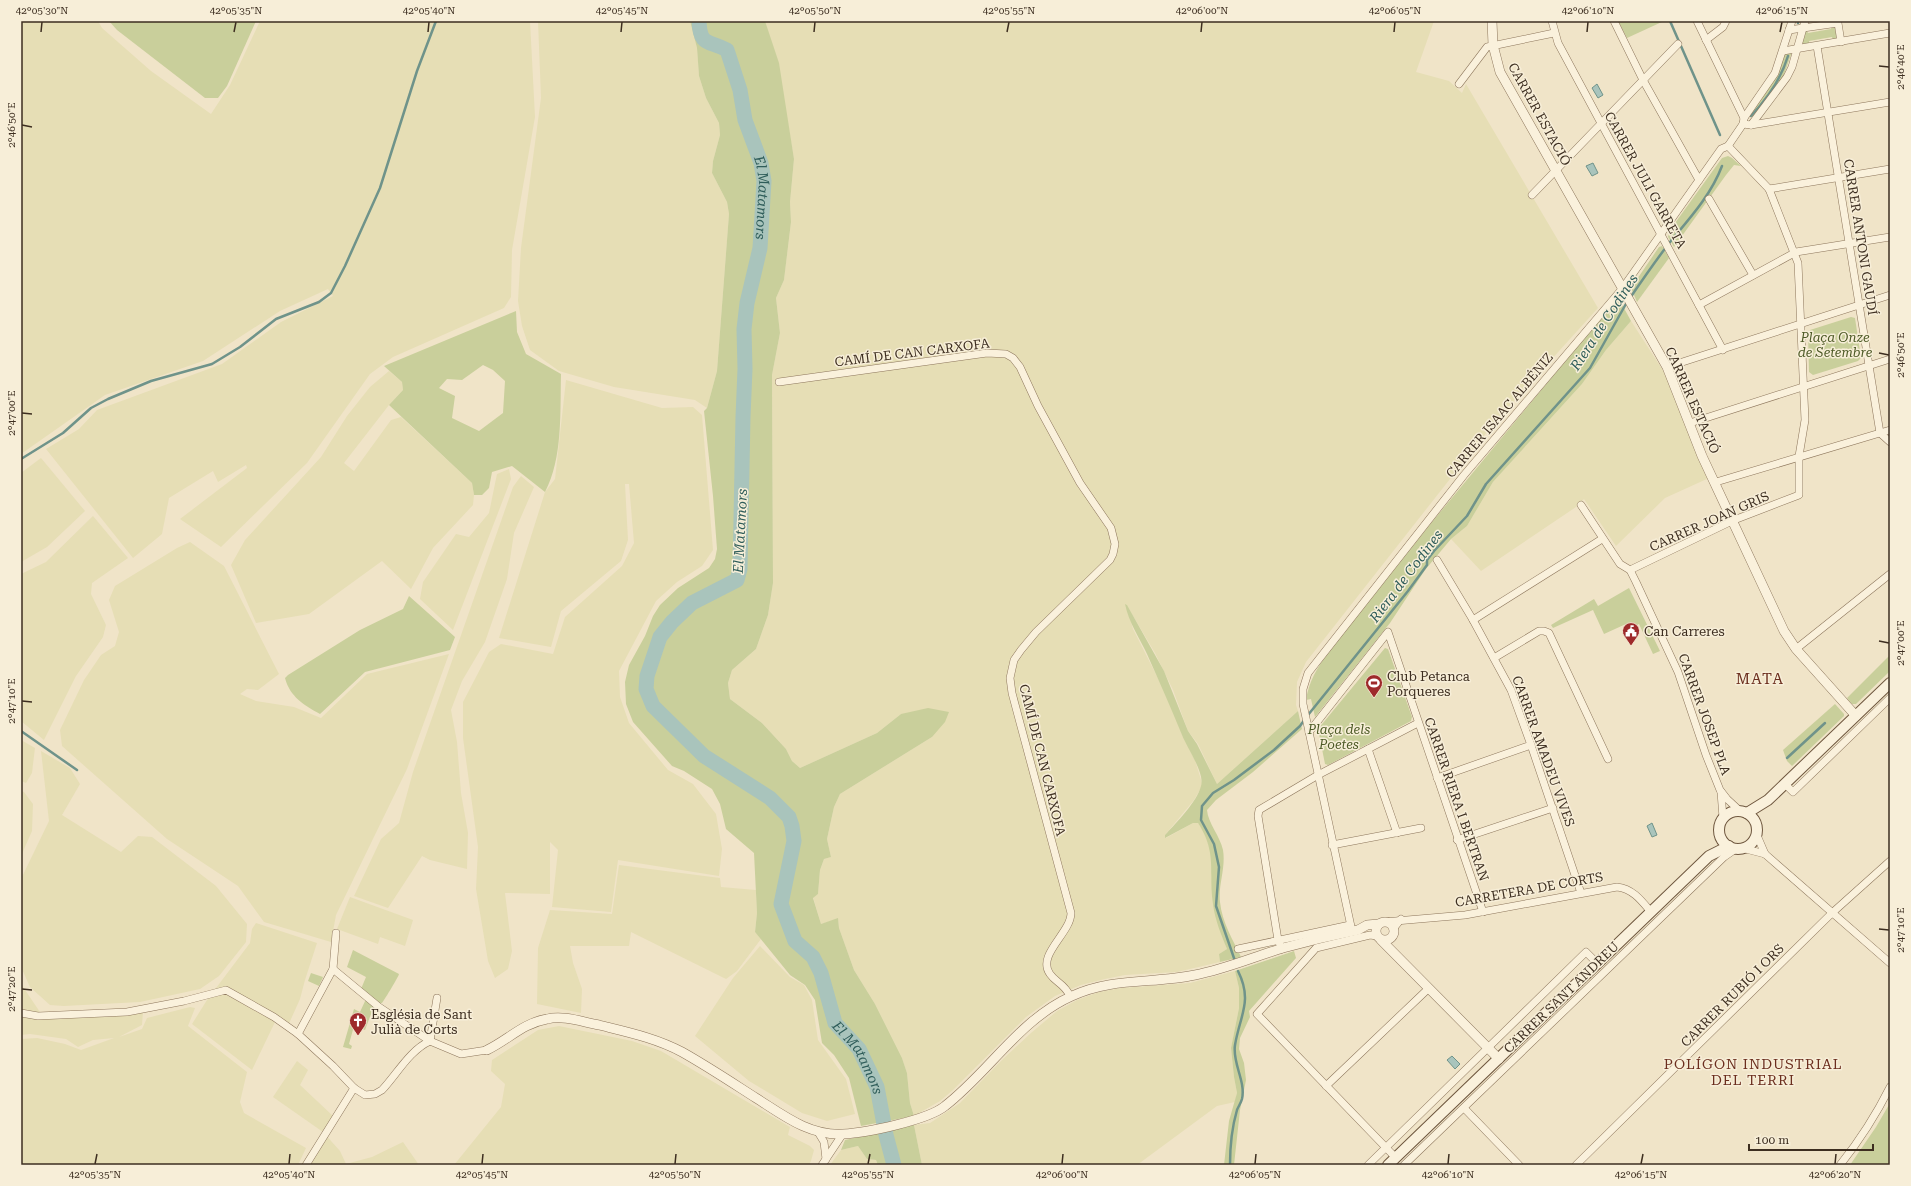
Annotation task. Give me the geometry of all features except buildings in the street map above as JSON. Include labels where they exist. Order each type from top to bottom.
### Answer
[{"type":"main road","points":[[1392,1162],[1709,856],[1719,833],[1719,827],[1723,818],[1730,812],[1743,812],[1768,800],[1890,683]]},
{"type":"main road","points":[[1709,856],[1751,843],[1768,800]]},
{"type":"main road","points":[[1743,812],[1756,828]]},
{"type":"main road","points":[[1719,833],[1721,838],[1736,848]]},
{"type":"street","name":"CARRER ESTACIÓ","points":[[1492,21],[1493,45],[1500,72],[1667,368],[1702,456],[1734,520],[1784,631],[1796,649],[1856,716]]},
{"type":"street","name":"CARRER JULI GARRETA","points":[[1552,21],[1554,32],[1600,123],[1663,235],[1723,350]]},
{"type":"street","points":[[1614,21],[1643,80],[1699,180]]},
{"type":"street","points":[[1697,21],[1743,121],[1751,125],[1890,102]]},
{"type":"street","points":[[1706,40],[1722,27],[1726,21]]},
{"type":"street","name":"CARRER ISAAC ALBÉNIZ","points":[[1353,929],[1332,845],[1304,708],[1302,696],[1305,681],[1314,664],[1464,475],[1623,292],[1663,235],[1720,148],[1728,146],[1775,73],[1792,21]]},
{"type":"street","points":[[1751,125],[1763,112],[1787,77],[1805,21]]},
{"type":"street","points":[[1789,30],[1803,28],[1813,24],[1838,22],[1841,42]]},
{"type":"street","points":[[1459,84],[1487,47],[1554,32]]},
{"type":"street","points":[[1783,51],[1890,33]]},
{"type":"street","points":[[1532,195],[1678,44]]},
{"type":"street","name":"CARRER ANTONI GAUDÍ","points":[[1817,46],[1880,433]]},
{"type":"street","points":[[1728,146],[1769,189],[1796,252],[1798,262],[1805,420],[1800,456]]},
{"type":"street","points":[[1769,189],[1890,169]]},
{"type":"street","points":[[1709,199],[1753,275]]},
{"type":"street","points":[[1699,305],[1796,252],[1890,237]]},
{"type":"street","points":[[1667,368],[1890,295]]},
{"type":"street","name":"CAMÍ DE CAN CARXOFA","points":[[779,382],[987,353],[1006,354],[1013,358],[1020,367],[1038,406],[1080,483],[1111,528],[1115,544],[1110,560],[1036,632],[1014,660],[1010,678],[1012,693],[1072,913],[1068,926],[1047,956],[1047,966],[1050,974],[1066,987],[1070,996]]},
{"type":"street","points":[[1690,423],[1890,359]]},
{"type":"street","points":[[1716,482],[1890,430]]},
{"type":"street","points":[[1880,433],[1890,442]]},
{"type":"street","name":"CARRER JOAN GRIS","points":[[1630,570],[1734,520],[1799,495],[1800,456]]},
{"type":"street","name":"CARRER JOSEP PLA","points":[[1581,505],[1602,539],[1620,564],[1630,570],[1678,672],[1706,755],[1720,790],[1723,818]]},
{"type":"street","points":[[1473,620],[1602,539]]},
{"type":"street","name":"CARRER AMADEU VIVES","points":[[1437,560],[1473,620],[1515,700],[1581,893]]},
{"type":"street","points":[[1796,649],[1890,574]]},
{"type":"street","points":[[1494,658],[1539,631],[1549,633],[1608,759]]},
{"type":"street","name":"CARRER RIERA I BERTRAN","points":[[1309,732],[1388,632],[1457,840],[1483,912]]},
{"type":"street","points":[[1785,784],[1793,792],[1890,698]]},
{"type":"street","points":[[1238,949],[1280,944],[1258,816],[1260,810],[1318,775],[1418,723]]},
{"type":"street","points":[[1437,778],[1531,745]]},
{"type":"street","points":[[1368,749],[1397,833]]},
{"type":"street","name":"CARRER JOSEP PLA","points":[[1720,790],[1727,799],[1743,812]]},
{"type":"street","points":[[1457,840],[1553,808]]},
{"type":"street","points":[[1332,845],[1421,828]]},
{"type":"street","points":[[1756,828],[1765,854],[1890,963]]},
{"type":"street","points":[[1736,848],[1765,854]]},
{"type":"street","name":"CARRER SANT ANDREU","points":[[1404,1165],[1724,857],[1736,848]]},
{"type":"street","name":"CARRER RUBIÓ I ORS","points":[[1576,1165],[1832,913],[1890,861]]},
{"type":"street","name":"CARRETERA DE CORTS","points":[[487,1050],[524,1026],[538,1020],[553,1018],[576,1020],[658,1041],[680,1051],[790,1120],[818,1132],[842,1135],[915,1120],[928,1116],[944,1107],[1048,1009],[1070,996],[1111,983],[1186,977],[1231,967],[1247,961],[1280,944],[1367,925],[1483,912],[1610,888],[1625,888],[1636,895],[1651,912]]},
{"type":"street","points":[[1392,1162],[1386,1148],[1257,1014],[1316,948],[1370,935],[1388,940],[1401,920]]},
{"type":"street","points":[[1400,958],[1390,924],[1381,923],[1376,928],[1378,937],[1499,1059]]},
{"type":"street","name":"CARRETERA DE CORTS","points":[[1353,929],[1378,937]]},
{"type":"street","points":[[298,1034],[333,969],[336,933]]},
{"type":"street","points":[[1368,1165],[1586,952],[1598,964]]},
{"type":"street","points":[[333,969],[379,1007],[430,1041],[461,1054],[487,1050]]},
{"type":"street","points":[[1326,1086],[1429,988]]},
{"type":"street","points":[[21,1013],[38,1016],[127,1012],[184,1001],[226,990],[274,1017],[298,1034],[333,1066],[354,1088],[365,1095],[375,1094],[395,1076],[414,1052],[423,1044],[430,1041]]},
{"type":"street","points":[[430,1041],[437,998]]},
{"type":"street","points":[[1840,1165],[1858,1143],[1881,1106],[1890,1087]]},
{"type":"street","points":[[306,1165],[354,1088]]},
{"type":"street","points":[[1464,1108],[1519,1165]]},
{"type":"street","points":[[818,1132],[824,1142],[824,1162]]},
{"type":"street","points":[[824,1162],[842,1135]]},
{"type":"shaded area","points":[[21,21],[98,21],[102,28],[151,71],[211,114],[230,85],[260,21],[530,21],[535,117],[512,250],[511,297],[504,308],[393,357],[370,374],[307,463],[221,547],[180,519],[247,468],[246,465],[218,482],[213,471],[169,498],[162,534],[133,558],[46,449],[79,429],[97,410],[222,364],[281,322],[333,296],[328,289],[280,311],[203,361],[105,395],[21,454]]},
{"type":"shaded area","points":[[538,21],[690,21],[697,48],[699,76],[706,98],[719,123],[720,135],[713,161],[712,173],[727,202],[729,214],[717,371],[707,408],[695,400],[614,387],[559,371],[530,350],[522,326],[518,301],[521,248],[541,98]]},
{"type":"shaded area","points":[[765,21],[1434,21],[1416,72],[1449,81],[1462,93],[1466,84],[1598,308],[1494,423],[1306,662],[1297,682],[1296,705],[1298,711],[1217,784],[1198,744],[1188,731],[1173,690],[1155,653],[1126,604],[1133,629],[1171,704],[1183,737],[1195,760],[1202,783],[1201,788],[1194,800],[1165,835],[1166,838],[1193,823],[1198,823],[1204,832],[1211,852],[1212,875],[1221,934],[1227,949],[1219,954],[1220,962],[1177,972],[1125,975],[1105,979],[1081,985],[1055,996],[1026,1017],[953,1090],[940,1101],[914,1116],[910,1103],[907,1073],[902,1058],[875,1004],[854,970],[839,928],[838,919],[821,924],[813,897],[818,894],[820,870],[824,859],[831,857],[827,839],[834,807],[840,794],[932,737],[901,714],[877,733],[800,768],[792,761],[786,749],[762,723],[730,699],[728,683],[732,670],[756,649],[768,615],[773,583],[772,375],[780,333],[776,298],[784,280],[791,222],[790,202],[794,159],[787,118]]},
{"type":"shaded area","points":[[1631,321],[1664,372],[1709,478],[1665,498],[1616,546],[1584,499],[1576,507],[1481,571],[1451,539],[1467,526],[1493,482],[1582,384],[1606,350]]},
{"type":"shaded area","points":[[389,371],[402,382],[403,390],[389,405],[344,463],[354,471],[391,420],[401,417],[472,483],[474,495],[473,505],[433,548],[411,589],[382,561],[309,614],[256,623],[231,565],[245,540],[321,457],[347,416],[370,387]]},
{"type":"shaded area","points":[[566,380],[662,408],[693,407],[702,415],[713,550],[702,566],[677,582],[656,601],[619,671],[620,697],[629,723],[668,770],[693,784],[716,814],[722,849],[719,876],[618,860],[611,912],[552,907],[558,850],[550,842],[550,894],[505,893],[512,951],[508,969],[495,978],[488,961],[476,889],[478,847],[463,738],[463,702],[489,652],[501,644],[553,654],[565,617],[622,566],[634,543],[629,484],[625,484],[628,540],[621,561],[561,611],[551,647],[499,638],[545,492],[555,479]]},
{"type":"shaded area","points":[[41,458],[85,511],[47,547],[21,562],[21,473]]},
{"type":"shaded area","points":[[509,469],[511,479],[453,630],[420,599],[423,582],[456,534],[469,537],[489,513],[497,474]]},
{"type":"shaded area","points":[[521,476],[534,487],[514,533],[507,579],[485,642],[462,681],[451,710],[457,742],[461,793],[468,833],[467,869],[430,860],[422,856],[388,908],[354,896],[381,839],[399,823],[413,772],[513,487]]},
{"type":"shaded area","points":[[93,516],[128,558],[92,583],[91,594],[106,625],[103,637],[76,676],[44,740],[21,721],[21,574],[46,562]]},
{"type":"shaded area","points":[[190,542],[224,566],[279,674],[258,690],[247,689],[240,694],[256,701],[294,707],[321,718],[367,674],[449,654],[407,769],[336,915],[331,942],[264,922],[238,886],[167,839],[62,746],[60,730],[84,680],[101,655],[115,646],[119,632],[109,600],[115,586],[177,548]]},
{"type":"shaded area","points":[[21,740],[35,748],[32,773],[26,783],[21,781]]},
{"type":"shaded area","points":[[41,751],[70,768],[80,784],[62,815],[121,852],[138,836],[152,837],[216,886],[247,924],[246,942],[219,976],[200,989],[140,1002],[64,1006],[50,1005],[30,987],[21,967],[21,879],[49,821]]},
{"type":"shaded area","points":[[21,791],[24,792],[33,804],[32,831],[21,856]]},
{"type":"shaded area","points":[[619,865],[720,878],[721,887],[756,890],[757,913],[755,932],[761,939],[737,971],[726,979],[631,932],[629,946],[570,946],[573,963],[582,989],[581,1013],[537,1004],[538,948],[550,910],[612,914]]},
{"type":"shaded area","points":[[350,897],[413,920],[405,946],[380,937],[378,944],[337,929]]},
{"type":"shaded area","points":[[256,923],[317,943],[300,999],[287,1028],[275,1022],[252,1070],[192,1024],[207,1000],[250,943],[252,929]]},
{"type":"shaded area","points":[[760,946],[790,977],[804,985],[812,1000],[818,1040],[846,1079],[855,1114],[827,1121],[802,1113],[749,1081],[695,1036],[733,978]]},
{"type":"shaded area","points":[[1235,971],[1239,988],[1239,1008],[1231,1048],[1237,1093],[1235,1102],[1217,1106],[1137,1165],[922,1165],[914,1125],[930,1123],[960,1103],[1002,1060],[1057,1011],[1077,1000],[1099,992],[1121,988],[1190,983]]},
{"type":"shaded area","points":[[21,984],[44,1018],[143,1012],[142,1025],[119,1037],[142,1029],[147,1018],[190,1007],[195,1008],[188,1026],[247,1072],[240,1102],[244,1113],[306,1148],[298,1165],[21,1165],[21,1039],[37,1038],[65,1044],[81,1050],[114,1038],[93,1040],[78,1047],[66,1039],[30,1034],[21,1035]]},
{"type":"shaded area","points":[[559,1026],[632,1041],[661,1051],[790,1127],[788,1135],[810,1146],[814,1150],[809,1165],[454,1165],[501,1107],[505,1084],[491,1071],[492,1060],[538,1030]]},
{"type":"shaded area","points":[[297,1061],[308,1070],[300,1085],[333,1116],[323,1132],[273,1097]]},
{"type":"shaded area","points":[[323,1132],[340,1151],[346,1164],[372,1157],[403,1142],[419,1165],[301,1165]]},
{"type":"shaded area","points":[[858,1146],[867,1159],[876,1160],[878,1165],[830,1165],[841,1150]]},
{"type":"green space","points":[[109,21],[256,21],[227,86],[218,98],[205,98],[117,30]]},
{"type":"green space","points":[[690,21],[765,21],[779,63],[794,159],[790,202],[791,222],[784,280],[776,298],[780,333],[772,375],[773,583],[768,615],[756,649],[732,670],[728,683],[730,699],[762,723],[786,749],[792,761],[800,768],[877,733],[901,714],[928,708],[949,712],[945,722],[932,737],[840,794],[834,807],[827,839],[831,857],[824,859],[820,870],[818,894],[813,898],[821,924],[838,918],[839,928],[854,970],[875,1004],[902,1058],[907,1073],[910,1103],[914,1116],[861,1126],[849,1078],[834,1055],[822,1043],[815,1000],[805,985],[790,975],[755,932],[757,913],[754,853],[726,829],[720,804],[712,789],[684,771],[672,766],[633,722],[626,704],[625,682],[629,665],[645,636],[653,616],[660,605],[678,588],[709,568],[715,559],[717,549],[704,411],[707,408],[717,371],[729,214],[727,202],[712,173],[713,161],[720,135],[719,123],[706,98],[699,76],[697,48]]},
{"type":"green space","points":[[1618,21],[1664,21],[1627,38]]},
{"type":"green space","points":[[1831,26],[1835,28],[1837,38],[1833,40],[1832,37],[1809,41],[1809,44],[1802,45],[1804,31],[1807,31],[1808,33],[1831,29]]},
{"type":"green space","points":[[1792,52],[1782,80],[1753,117],[1750,115],[1784,54]]},
{"type":"green space","points":[[1728,156],[1741,166],[1734,165],[1674,247],[1668,237],[1670,230],[1722,158]]},
{"type":"green space","points":[[1662,246],[1669,258],[1637,302],[1631,288],[1659,247]]},
{"type":"green space","points":[[1619,299],[1631,321],[1606,350],[1582,384],[1493,482],[1467,526],[1451,539],[1425,570],[1390,623],[1315,717],[1311,699],[1306,700],[1307,693],[1314,675],[1328,653],[1432,522],[1610,307]]},
{"type":"green space","points":[[516,311],[517,332],[526,354],[561,374],[558,450],[551,479],[545,492],[512,466],[492,472],[489,488],[482,495],[474,495],[472,483],[389,405],[403,390],[402,382],[384,366]],"holes":[[[483,365],[493,370],[505,381],[503,413],[479,431],[452,418],[455,396],[439,388],[447,379],[462,380]]]},
{"type":"green space","name":"Plaça Onze de Setembre","points":[[1851,317],[1855,318],[1861,358],[1858,361],[1813,375],[1809,372],[1808,333],[1810,330]]},
{"type":"green space","points":[[1629,588],[1660,651],[1653,654],[1639,624],[1629,629],[1626,624],[1604,634],[1593,610],[1553,628],[1551,625],[1594,599],[1598,606]]},
{"type":"green space","points":[[409,596],[455,637],[450,650],[365,672],[320,714],[298,700],[287,685],[285,678],[288,675],[360,630],[403,609]]},
{"type":"green space","points":[[1125,604],[1127,605],[1164,671],[1188,731],[1197,744],[1217,784],[1298,711],[1302,729],[1253,772],[1216,800],[1207,810],[1223,850],[1224,857],[1220,889],[1221,909],[1228,931],[1241,957],[1220,962],[1219,954],[1227,949],[1218,927],[1214,910],[1211,863],[1208,844],[1198,823],[1193,823],[1165,838],[1165,835],[1186,812],[1195,799],[1202,781],[1195,760],[1184,740],[1165,694],[1132,624]]},
{"type":"green space","name":"Club Petanca Porqueres","points":[[1385,648],[1388,649],[1412,717],[1411,721],[1328,765],[1325,764],[1318,729]]},
{"type":"green space","points":[[1890,655],[1890,671],[1856,704],[1852,704],[1847,698]]},
{"type":"green space","points":[[1835,704],[1844,716],[1792,766],[1787,761],[1783,750]]},
{"type":"green space","points":[[353,950],[399,974],[382,1003],[379,1003],[361,989],[366,977],[347,967]]},
{"type":"green space","points":[[1294,951],[1296,958],[1249,1011],[1250,1017],[1240,1038],[1239,1049],[1244,1063],[1246,1080],[1240,1110],[1234,1165],[1224,1165],[1229,1121],[1237,1093],[1231,1048],[1239,1008],[1239,988],[1235,971]]},
{"type":"green space","points":[[311,973],[323,977],[319,986],[308,981]]},
{"type":"green space","points":[[366,999],[374,1006],[365,1030],[354,1026],[349,1044],[352,1046],[351,1049],[343,1047],[354,1009],[360,1012]]},
{"type":"green space","points":[[1890,1103],[1890,1165],[1850,1165],[1876,1127]]},
{"type":"green space","points":[[914,1125],[922,1165],[878,1165],[876,1160],[867,1159],[858,1146],[841,1150],[845,1140]]},
{"type":"water","points":[[1597,84],[1603,95],[1598,98],[1592,88]]},
{"type":"water","points":[[1593,163],[1598,173],[1592,176],[1586,166]]},
{"type":"water","points":[[1652,823],[1657,835],[1652,837],[1647,826]]},
{"type":"water","points":[[850,1040],[865,1046],[865,1051],[856,1054],[855,1047]]},
{"type":"water","points":[[1452,1056],[1460,1064],[1455,1069],[1447,1060]]},
{"type":"waterway","points":[[21,459],[63,433],[91,408],[108,399],[151,381],[212,364],[240,347],[276,319],[319,302],[331,293],[345,266],[380,188],[417,71],[436,21]]},
{"type":"waterway","name":"El Matamors","points":[[699,21],[701,35],[704,39],[707,42],[727,50],[740,90],[745,120],[761,163],[764,181],[760,248],[747,303],[744,329],[745,369],[740,569],[737,580],[692,603],[672,622],[660,637],[647,676],[646,689],[653,706],[704,756],[770,798],[789,817],[794,841],[781,904],[795,941],[813,957],[821,973],[835,1023],[859,1049],[877,1087],[886,1135],[894,1165]]},
{"type":"waterway","name":"Riera de Codines","points":[[1670,21],[1720,135]]},
{"type":"waterway","points":[[1751,116],[1763,103],[1773,88],[1782,73],[1788,56]]},
{"type":"waterway","name":"Riera de Codines","points":[[1630,298],[1665,249],[1706,196],[1722,166]]},
{"type":"waterway","name":"Riera de Codines","points":[[1308,715],[1408,591],[1427,565],[1427,560],[1434,551],[1467,516],[1486,484],[1590,368],[1627,302]]},
{"type":"waterway","name":"Riera de Codines","points":[[1235,961],[1216,906],[1219,867],[1214,844],[1201,820],[1202,806],[1213,793],[1234,780],[1274,750],[1300,726],[1305,719]]},
{"type":"waterway","points":[[1787,758],[1825,723]]},
{"type":"waterway","points":[[21,731],[77,770]]},
{"type":"waterway","name":"Riera de Codines","points":[[1230,1165],[1235,1117],[1243,1092],[1235,1058],[1235,1045],[1245,1000],[1245,991],[1238,971]]},
{"type":"place","name":"Can Carreres","points":[[1631,646]]},
{"type":"place","name":"Club Petanca Porqueres","points":[[1374,698]]},
{"type":"place","name":"Església de Sant Julià de Corts","points":[[358,1036]]},
{"type":"district","name":"MATA","points":[[1760,679]]},
{"type":"district","name":"POLÍGON INDUSTRIAL DEL TERRI","points":[[1753,1072]]},
{"type":"park label","name":"Plaça dels Poetes","points":[[1339,736]]}]
